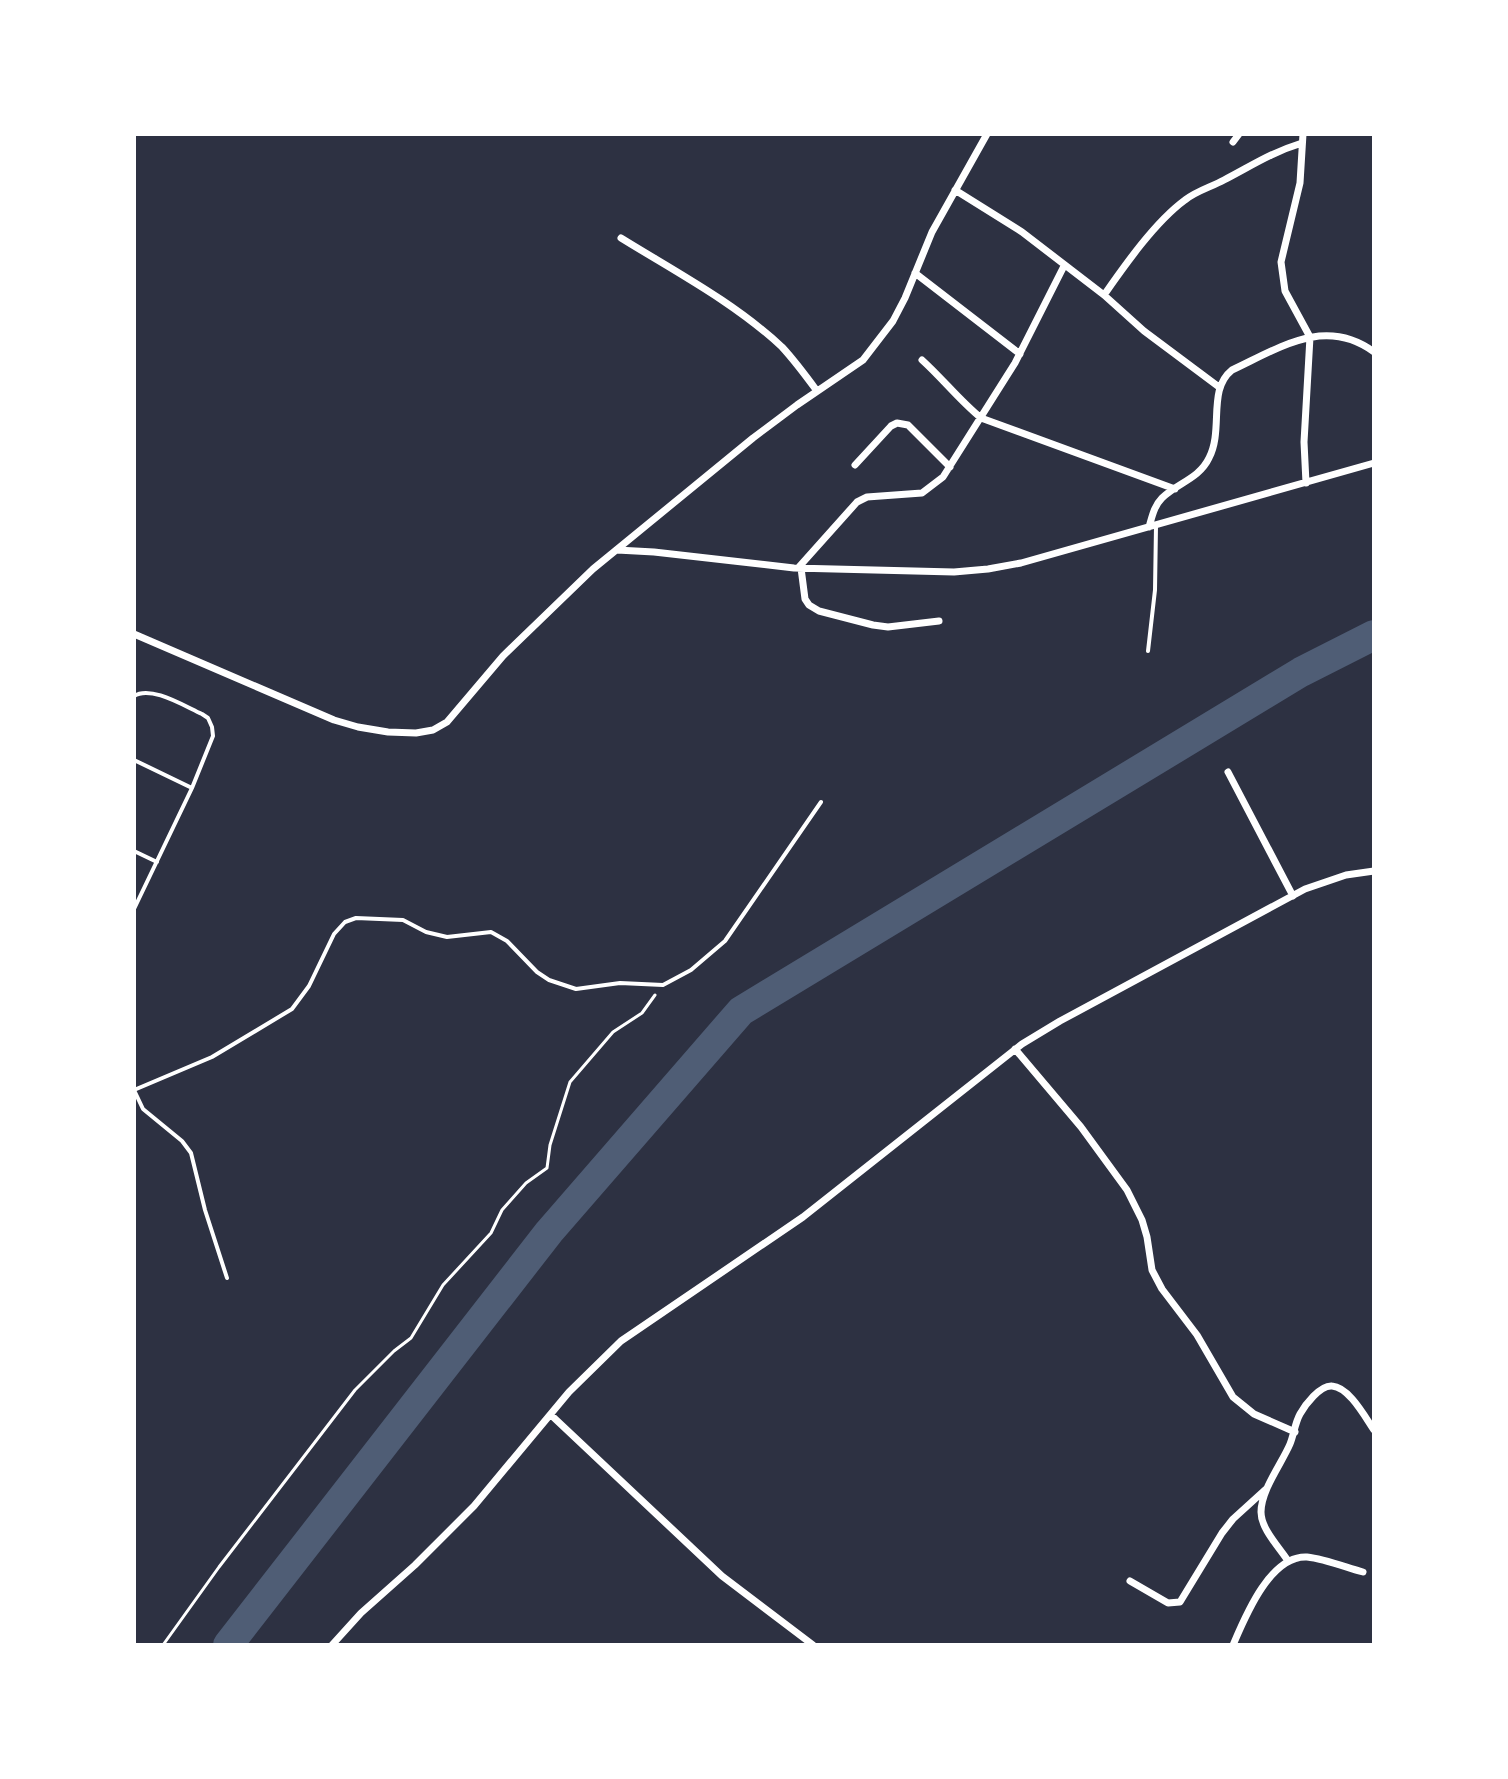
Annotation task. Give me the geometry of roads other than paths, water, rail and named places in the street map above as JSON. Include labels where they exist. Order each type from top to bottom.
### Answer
[{"type":"street","points":[[134,634],[334,720],[358,727],[416,733],[433,730],[447,722],[503,656],[593,569],[753,438],[863,360],[875,347],[893,321],[932,232],[987,134]]},
{"type":"street","points":[[1233,142],[1239,134]]},
{"type":"street","points":[[1303,134],[1300,183],[1281,262],[1285,291],[1310,337],[1304,442],[1306,483]]},
{"type":"street","points":[[1104,295],[1157,227],[1185,200],[1261,158],[1302,143]]},
{"type":"street","points":[[955,190],[1022,232],[1219,387]]},
{"type":"street","points":[[621,238],[747,319],[781,347],[817,391]]},
{"type":"street","points":[[939,621],[888,627],[819,611],[805,599],[800,568],[857,502],[867,497],[922,493],[943,477],[1020,354],[1064,266]]},
{"type":"street","points":[[915,273],[1020,354]]},
{"type":"street","points":[[1152,526],[1156,506],[1162,497],[1199,474],[1210,457],[1216,442],[1219,387],[1224,376],[1310,337],[1331,335],[1348,338],[1374,352]]},
{"type":"street","points":[[922,360],[958,399],[981,418],[1175,489]]},
{"type":"street","points":[[855,465],[897,423],[908,425],[950,467]]},
{"type":"street","points":[[617,550],[800,568],[954,572],[988,569],[1021,563],[1374,463]]},
{"type":"street","points":[[1228,772],[1293,896]]},
{"type":"street","points":[[332,1645],[361,1613],[474,1506],[569,1392],[621,1341],[803,1217],[1015,1049],[1060,1021],[1293,896],[1328,880],[1374,871]]},
{"type":"street","points":[[1015,1049],[1081,1127],[1127,1190],[1142,1220],[1152,1270],[1162,1289],[1197,1335],[1233,1397],[1254,1414],[1295,1432]]},
{"type":"street","points":[[1288,1561],[1263,1523],[1261,1507],[1300,1414],[1316,1394],[1331,1386],[1350,1396],[1374,1430]]},
{"type":"street","points":[[551,1415],[722,1576],[813,1645]]},
{"type":"street","points":[[1130,1581],[1168,1603],[1180,1602],[1222,1533],[1268,1487]]},
{"type":"street","points":[[1233,1645],[1255,1598],[1275,1571],[1288,1561],[1309,1557],[1363,1572]]},
{"type":"lane","points":[[1148,651],[1155,590],[1152,526]]},
{"type":"lane","points":[[134,696],[141,691],[151,692],[202,714],[208,718],[213,736],[192,788],[134,909]]},
{"type":"lane","points":[[134,760],[192,788]]},
{"type":"lane","points":[[227,1278],[191,1153],[182,1141],[143,1109],[134,1090],[212,1057],[292,1009],[309,986],[334,934],[345,922],[356,918],[403,920],[426,932],[447,937],[491,932],[507,941],[537,972],[549,980],[576,989],[620,983],[663,985],[691,970],[725,941],[821,802]]},
{"type":"lane","points":[[134,851],[157,862]]},
{"type":"waterway","points":[[228,1645],[549,1232],[741,1011],[1301,672],[1374,635]]}]
